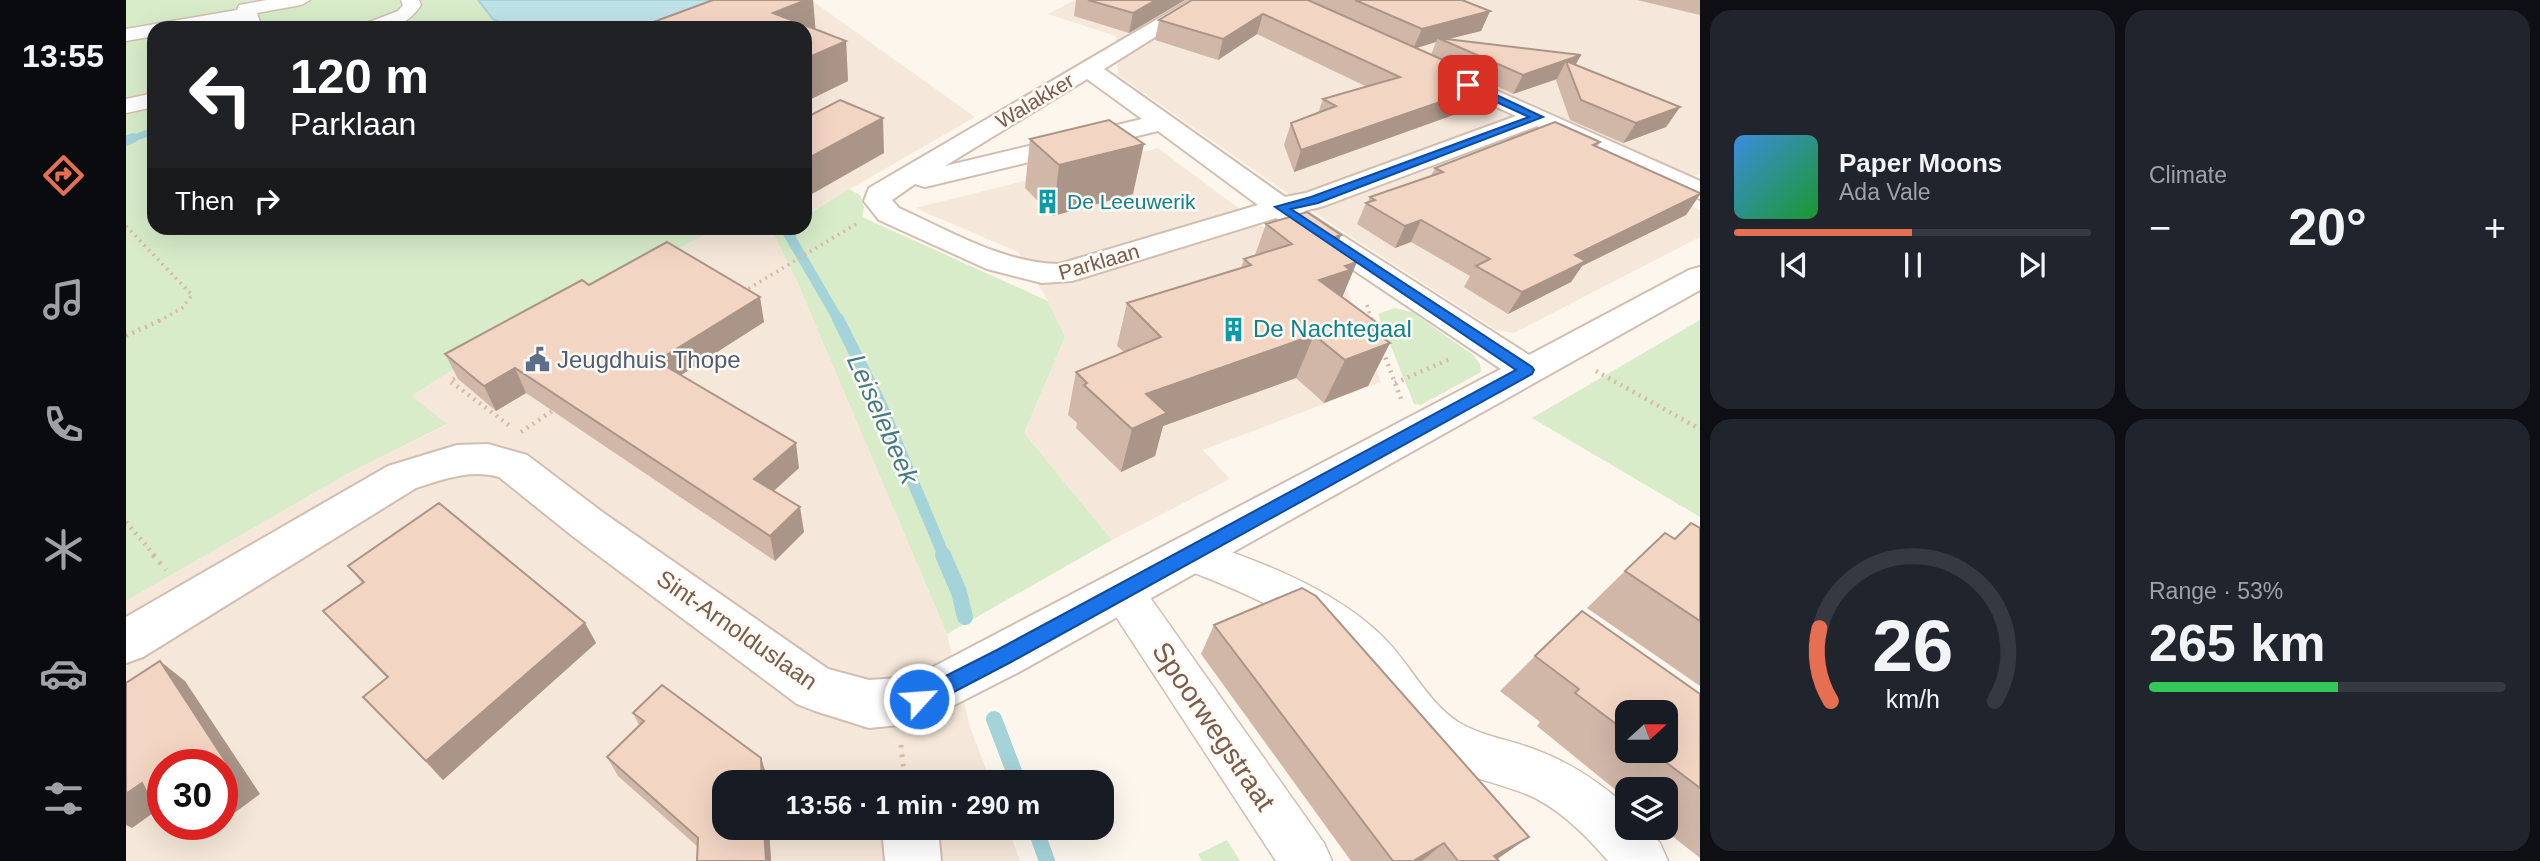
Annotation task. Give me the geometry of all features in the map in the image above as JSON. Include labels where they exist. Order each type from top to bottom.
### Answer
[{"type":"street","points":[[249,21],[246,9],[301,0]]},
{"type":"street","points":[[389,21],[405,15],[412,5],[410,0]]},
{"type":"street","name":"Walakker","points":[[887,198],[1088,69],[1205,0]]},
{"type":"street","points":[[126,35],[147,31]]},
{"type":"street","points":[[1416,61],[1700,191]]},
{"type":"street","points":[[1088,69],[1348,254],[1486,343],[1545,361]]},
{"type":"street","points":[[126,106],[147,102]]},
{"type":"street","name":"Parklaan","points":[[887,198],[889,214],[1017,270],[1047,276],[1281,207],[1314,200],[1538,117]]},
{"type":"street","points":[[887,198],[1163,122]]},
{"type":"street","name":"Sint-Arnolduslaan","points":[[126,642],[402,477],[457,460],[488,459],[513,466],[590,526],[816,688],[870,704],[919,699],[1700,276]]},
{"type":"street","points":[[1191,554],[1241,574],[1321,612],[1364,647],[1393,679],[1426,726],[1451,744],[1554,783],[1592,810],[1642,861]]},
{"type":"street","name":"Spoorwegstraat","points":[[1122,591],[1306,861]]},
{"type":"street","points":[[911,840],[913,861]]},
{"type":"path","points":[[732,299],[816,248],[887,198]]},
{"type":"path","points":[[126,226],[192,295],[190,303],[179,311],[126,336]]},
{"type":"path","points":[[1348,254],[1376,331]]},
{"type":"path","points":[[1395,383],[1486,343]]},
{"type":"path","points":[[1381,344],[1414,432]]},
{"type":"path","points":[[1545,361],[1700,429]]},
{"type":"path","points":[[473,368],[450,381],[520,433],[565,402]]},
{"type":"path","points":[[126,522],[192,602]]},
{"type":"shaded area","points":[[811,0],[975,117],[812,211],[812,21],[736,21]]},
{"type":"shaded area","points":[[1075,0],[1700,0],[1700,173],[1658,189],[1700,210],[1700,237],[1514,333],[1496,330],[1333,225],[1118,75],[1116,36],[1048,14]]},
{"type":"shaded area","points":[[1158,148],[1264,227],[1288,234],[1341,274],[1381,382],[1203,450],[1230,479],[1112,540],[1024,433],[1065,337],[1048,301],[1018,252],[915,208]]},
{"type":"shaded area","points":[[704,235],[774,235],[799,286],[947,634],[970,727],[986,770],[712,770],[712,840],[1012,840],[1020,861],[126,861],[126,601],[347,474],[446,425],[411,397],[446,374]]},
{"type":"green space","points":[[126,0],[782,0],[723,21],[147,21],[147,235],[704,235],[446,374],[412,396],[447,424],[347,474],[126,601]]},
{"type":"green space","points":[[849,189],[860,195],[864,207],[862,217],[1048,301],[1065,337],[1024,433],[1112,540],[947,634],[799,286],[774,235],[812,235],[812,212]]},
{"type":"green space","points":[[1395,308],[1412,312],[1473,355],[1480,364],[1481,372],[1421,405],[1414,404],[1378,314]]},
{"type":"green space","points":[[1700,320],[1700,517],[1532,418]]},
{"type":"green space","points":[[1227,840],[1240,861],[1202,861],[1198,854]]},
{"type":"water","points":[[478,0],[782,0],[723,21],[493,19]]},
{"type":"building","points":[[713,0],[806,0],[773,13],[794,21],[656,21]]},
{"type":"building","points":[[1088,0],[1156,0],[1133,13]]},
{"type":"building","points":[[1192,0],[1308,0],[1495,83],[1301,150],[1291,123],[1336,106],[1323,99],[1400,77],[1263,14],[1223,39],[1159,20]]},
{"type":"building","points":[[1355,0],[1462,0],[1490,11],[1422,29]]},
{"type":"building","points":[[812,28],[846,41],[812,56]]},
{"type":"building","points":[[1438,38],[1581,55],[1523,75]]},
{"type":"building","points":[[1566,61],[1680,107],[1636,123],[1581,100]]},
{"type":"building","points":[[840,100],[883,118],[812,156],[812,114]]},
{"type":"building","points":[[1109,120],[1144,144],[1059,165],[1030,139]]},
{"type":"building","points":[[1555,122],[1600,142],[1593,145],[1700,194],[1575,255],[1586,261],[1522,292],[1476,266],[1490,259],[1421,220],[1405,226],[1366,203],[1375,200],[1370,197],[1443,172],[1435,168]]},
{"type":"building","points":[[1307,212],[1341,235],[1326,240],[1357,262],[1345,266],[1350,270],[1319,280],[1380,325],[1370,328],[1390,343],[1345,360],[1314,335],[1146,394],[1167,413],[1132,429],[1084,385],[1087,383],[1076,372],[1161,337],[1127,303],[1251,265],[1244,259],[1292,244],[1266,224]]},
{"type":"building","points":[[667,242],[760,297],[657,361],[796,443],[754,479],[800,507],[770,536],[515,368],[484,386],[445,354],[582,280],[589,285]]},
{"type":"building","points":[[439,503],[585,623],[426,761],[363,697],[388,677],[323,611],[364,582],[348,566]]},
{"type":"building","points":[[1691,523],[1700,528],[1700,621],[1625,571],[1665,533],[1675,539]]},
{"type":"building","points":[[1302,588],[1316,596],[1529,837],[1494,856],[1499,861],[1458,861],[1444,843],[1413,861],[1393,861],[1214,625]]},
{"type":"building","points":[[1582,611],[1700,694],[1700,788],[1667,763],[1678,763],[1678,700],[1615,700],[1615,723],[1575,693],[1579,689],[1535,656]]},
{"type":"building","points":[[160,661],[217,749],[147,749],[147,793],[142,783],[126,794],[126,683]]},
{"type":"building","points":[[662,685],[761,758],[762,770],[712,770],[712,840],[765,840],[766,861],[697,861],[698,838],[607,757],[644,721],[633,713]]},
{"type":"waterway","name":"Leiselebeek","points":[[130,139],[147,133]]},
{"type":"waterway","name":"Leiselebeek","points":[[126,141],[130,139]]},
{"type":"waterway","name":"Leiselebeek","points":[[789,235],[839,321]]},
{"type":"waterway","name":"Leiselebeek","points":[[839,321],[880,403],[944,556]]},
{"type":"waterway","name":"Leiselebeek","points":[[943,555],[959,592],[965,617]]},
{"type":"waterway","name":"Leiselebeek","points":[[994,719],[1013,770]]},
{"type":"waterway","name":"Leiselebeek","points":[[1039,840],[1047,861]]},
{"type":"place","name":"De Leeuwerik","points":[[1047,202]]},
{"type":"place","name":"De Nachtegaal","points":[[1233,329]]},
{"type":"place","name":"Jeugdhuis Thope","points":[[537,360]]},
{"type":"route","points":[[919,699],[1004,656],[1527,370],[1281,207],[1314,200],[1538,117],[1468,85]]}]
